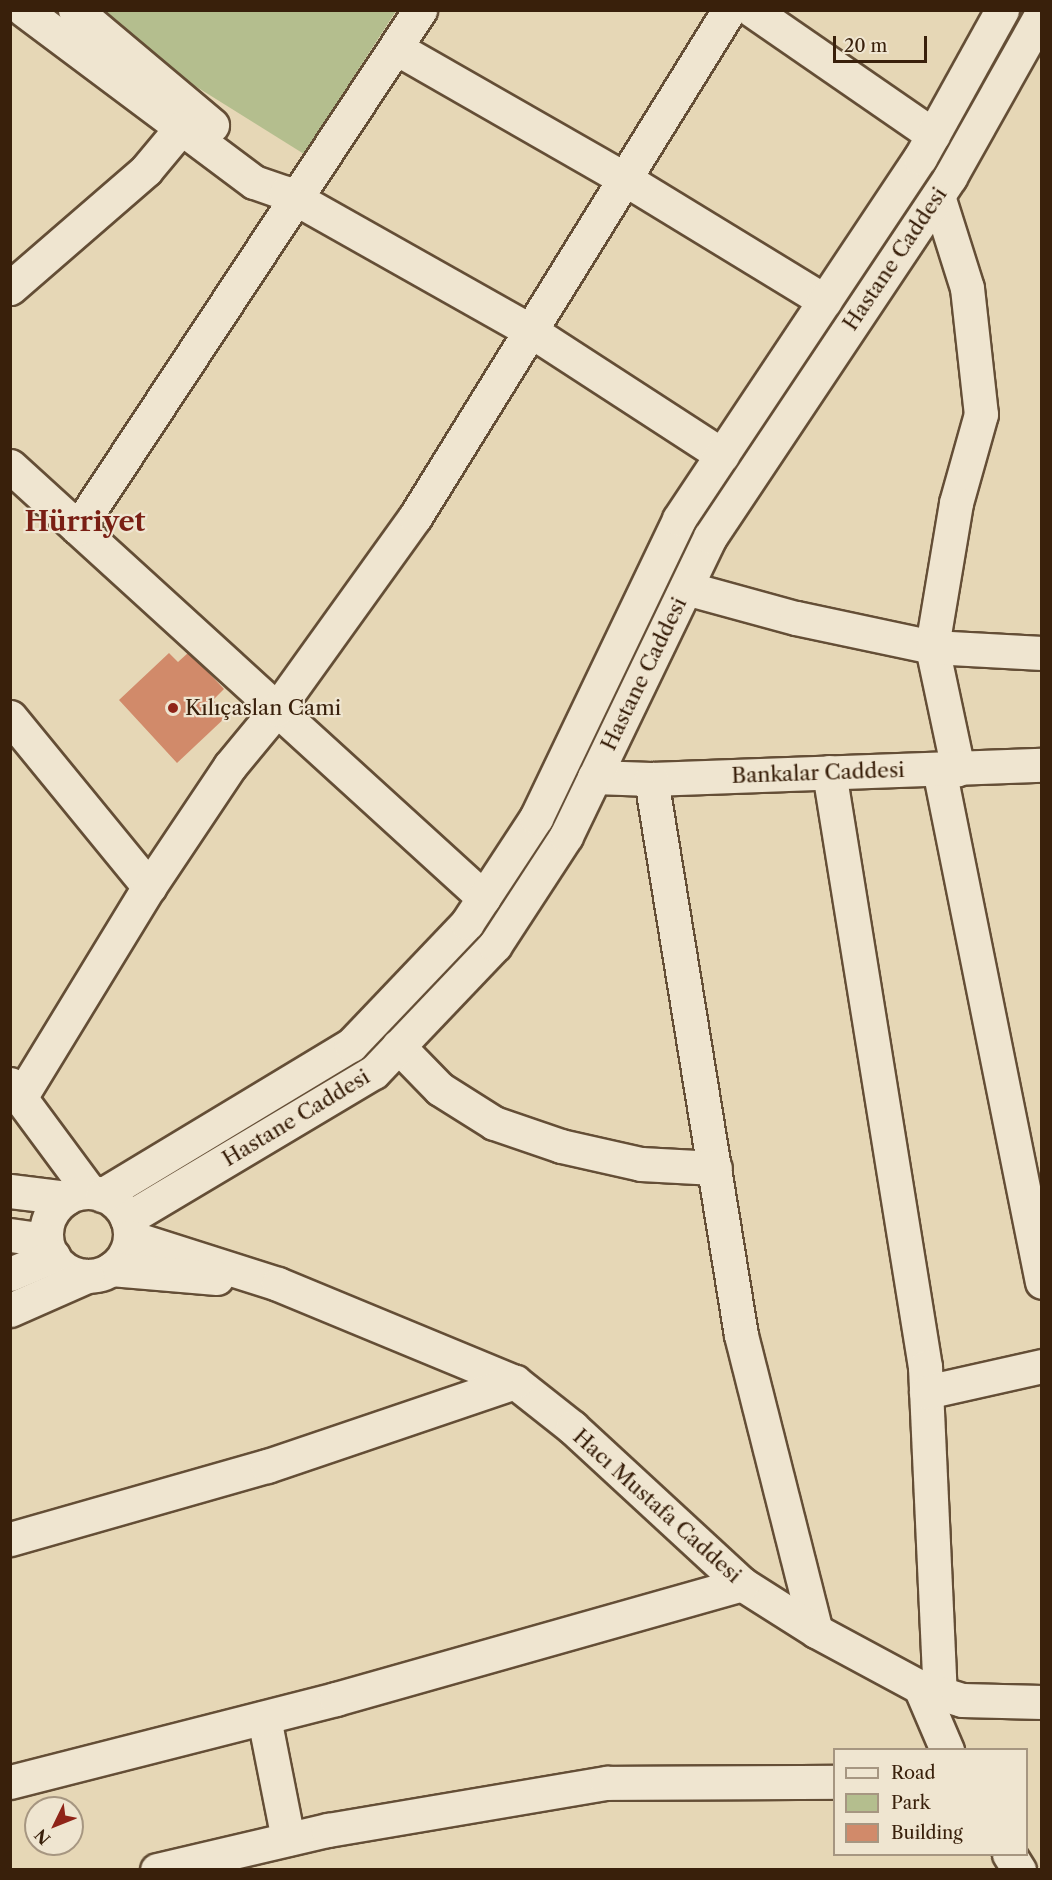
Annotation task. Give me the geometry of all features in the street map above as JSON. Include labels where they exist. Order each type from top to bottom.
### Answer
[{"type":"street","points":[[24,10],[254,182],[291,196],[531,331],[722,456]]},
{"type":"street","points":[[75,10],[265,170],[291,196]]},
{"type":"street","points":[[78,528],[291,196],[396,48],[420,10]]},
{"type":"street","points":[[86,1195],[15,1091],[230,766],[277,710],[416,517],[729,10]]},
{"type":"street","points":[[752,10],[933,135]]},
{"type":"street","name":"Hastane Caddesi","points":[[86,1195],[351,1045],[467,923],[536,818],[679,519],[933,135],[1002,10]]},
{"type":"street","name":"Hastane Caddesi","points":[[128,1228],[374,1072],[495,945],[566,836],[710,537],[938,196],[1038,27]]},
{"type":"street","points":[[396,48],[625,179],[825,301]]},
{"type":"street","points":[[10,288],[147,170],[181,128]]},
{"type":"street","points":[[938,196],[967,288],[981,414],[956,504],[932,647],[948,769],[1041,1282]]},
{"type":"street","points":[[10,466],[484,898]]},
{"type":"street","points":[[686,588],[796,618],[932,647],[1041,653]]},
{"type":"street","points":[[10,717],[149,887]]},
{"type":"street","name":"Bankalar Caddesi","points":[[594,777],[651,779],[1041,765]]},
{"type":"street","points":[[829,772],[926,1392],[930,1690],[947,1748]]},
{"type":"street","points":[[651,779],[716,1168],[741,1335],[816,1631]]},
{"type":"street","points":[[399,1046],[440,1089],[494,1124],[561,1146],[641,1164],[716,1168]]},
{"type":"street","points":[[10,1191],[86,1195],[113,1200],[128,1228],[278,1284]]},
{"type":"street","points":[[86,1195],[50,1216],[50,1248],[62,1267],[99,1273],[278,1284]]},
{"type":"street","points":[[10,1311],[99,1273],[120,1261],[128,1228]]},
{"type":"street","points":[[10,1236],[50,1248]]},
{"type":"street","points":[[10,1274],[50,1248]]},
{"type":"street","name":"Hacı Mustafa Caddesi","points":[[278,1284],[515,1382],[572,1427],[742,1584],[816,1631],[930,1690],[962,1700],[1041,1702]]},
{"type":"street","points":[[926,1392],[1041,1366]]},
{"type":"street","points":[[10,1539],[267,1466],[515,1382]]},
{"type":"street","points":[[10,1782],[264,1718],[742,1584]]},
{"type":"street","points":[[264,1718],[288,1839]]},
{"type":"street","points":[[157,1869],[288,1839],[607,1783],[833,1782]]},
{"type":"street","points":[[1011,1856],[1019,1869]]},
{"type":"green space","points":[[75,11],[396,11],[304,154]]},
{"type":"building","name":"Kılıçaslan Cami","points":[[189,652],[224,689],[213,700],[228,715],[177,763],[119,700],[169,653],[178,662]]},
{"type":"place","name":"Kılıçaslan Cami","points":[[173,708]]},
{"type":"district","name":"Hürriyet","points":[[85,522]]}]
